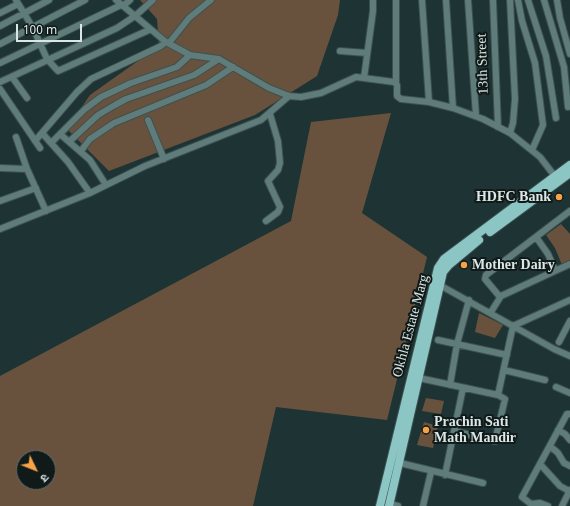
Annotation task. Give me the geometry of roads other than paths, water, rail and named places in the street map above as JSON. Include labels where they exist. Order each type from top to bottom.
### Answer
[{"type":"main road","name":"Okhla Estate Marg","points":[[390,505],[419,378],[437,284],[438,268],[444,259],[556,179],[570,165]]},
{"type":"main road","name":"Okhla Estate Marg","points":[[556,179],[570,173]]},
{"type":"main road","name":"Okhla Estate Marg","points":[[380,506],[437,284]]},
{"type":"street","points":[[0,26],[49,0]]},
{"type":"street","points":[[0,44],[85,0]]},
{"type":"street","points":[[0,63],[130,0]]},
{"type":"street","points":[[0,82],[117,28],[135,16],[153,0]]},
{"type":"street","points":[[35,141],[91,79],[167,42],[189,18],[211,0]]},
{"type":"street","points":[[364,78],[373,0]]},
{"type":"street","points":[[396,0],[397,96],[399,98],[429,102],[453,108],[476,116],[510,133],[532,150],[556,179]]},
{"type":"street","points":[[422,0],[429,102]]},
{"type":"street","points":[[446,0],[453,108]]},
{"type":"street","points":[[468,0],[476,116]]},
{"type":"street","name":"13th Street","points":[[493,0],[498,127]]},
{"type":"street","points":[[510,0],[516,99],[513,123],[510,133]]},
{"type":"street","points":[[518,0],[522,21],[535,63],[543,125],[532,150]]},
{"type":"street","points":[[528,0],[546,56],[556,118]]},
{"type":"street","points":[[544,0],[564,67],[568,107]]},
{"type":"street","points":[[558,0],[560,18],[570,54]]},
{"type":"street","points":[[0,13],[17,2],[33,28],[47,59],[56,70],[62,71],[150,30]]},
{"type":"street","points":[[120,4],[150,30],[190,55],[218,60],[233,67],[268,88],[289,96],[311,96],[356,77],[396,84]]},
{"type":"street","points":[[340,52],[367,53]]},
{"type":"street","points":[[52,142],[85,109],[100,98],[131,83],[177,67],[190,55]]},
{"type":"street","points":[[70,141],[98,115],[115,105],[133,96],[194,75],[218,60]]},
{"type":"street","points":[[81,151],[90,139],[114,123],[206,84],[233,67]]},
{"type":"street","points":[[12,76],[27,98]]},
{"type":"street","points":[[0,89],[40,148]]},
{"type":"street","points":[[0,229],[90,193],[164,159],[260,120],[270,114],[289,96]]},
{"type":"street","points":[[266,221],[278,212],[280,207],[268,181],[278,170],[280,163],[278,142],[270,114]]},
{"type":"street","points":[[148,120],[164,159]]},
{"type":"street","points":[[42,133],[52,142],[90,193]]},
{"type":"street","points":[[60,134],[70,141],[90,160],[106,185]]},
{"type":"street","points":[[16,137],[27,169],[46,211]]},
{"type":"street","points":[[0,168],[27,169]]},
{"type":"street","points":[[0,201],[36,188]]},
{"type":"street","points":[[500,297],[485,276],[570,211]]},
{"type":"street","points":[[536,237],[548,254],[555,270]]},
{"type":"street","points":[[491,312],[500,297],[570,264]]},
{"type":"street","points":[[437,284],[570,356]]},
{"type":"street","points":[[450,384],[457,344],[469,300]]},
{"type":"street","points":[[498,396],[506,355],[514,326],[570,300]]},
{"type":"street","points":[[559,342],[570,320]]},
{"type":"street","points":[[438,340],[506,355]]},
{"type":"street","points":[[504,370],[545,380]]},
{"type":"street","points":[[419,378],[498,396],[505,400],[495,441],[454,431]]},
{"type":"street","points":[[556,387],[570,393]]},
{"type":"street","points":[[445,475],[463,388]]},
{"type":"street","points":[[548,506],[540,503],[531,504],[522,497],[567,414],[570,414]]},
{"type":"street","points":[[558,430],[568,433],[570,440]]},
{"type":"street","points":[[550,446],[558,453],[564,463],[570,466]]},
{"type":"street","points":[[400,463],[431,472],[482,483]]},
{"type":"street","points":[[540,464],[560,486],[570,491],[562,506]]},
{"type":"street","points":[[423,506],[431,472]]},
{"type":"street","points":[[390,505],[398,506]]},
{"type":"place","name":"HDFC Bank","points":[[559,197]]},
{"type":"place","name":"Mother Dairy","points":[[464,265]]},
{"type":"place","name":"Prachin Sati Math Mandir","points":[[426,430]]}]
